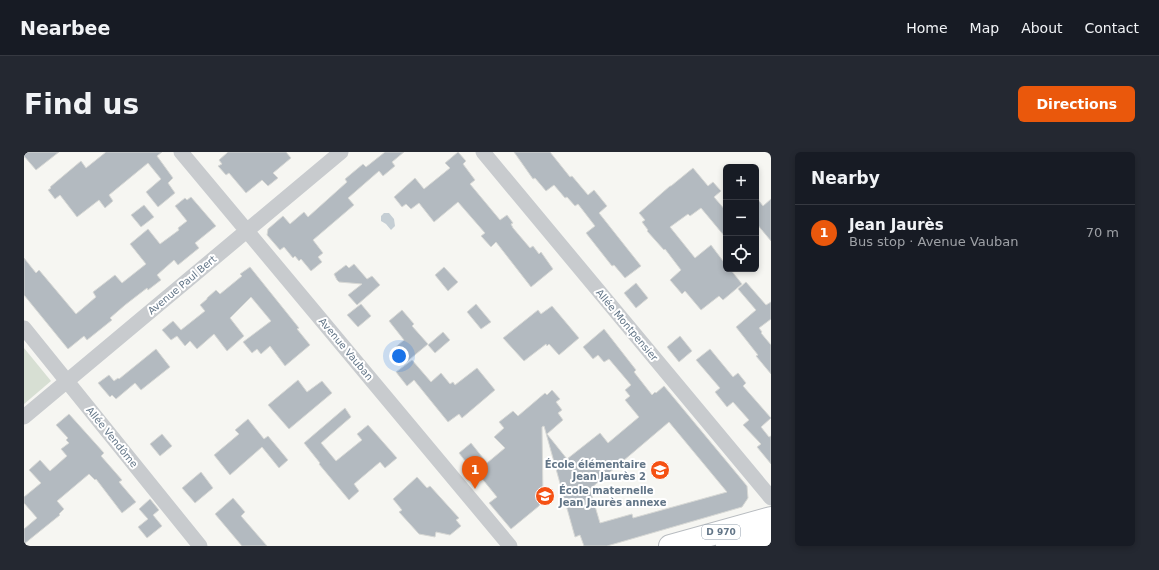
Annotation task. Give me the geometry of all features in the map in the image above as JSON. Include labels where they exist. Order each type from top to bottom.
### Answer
[{"type":"main road","name":"D 970","points":[[670,546],[771,518]]},
{"type":"main road","name":"D 970","points":[[727,546],[771,534]]},
{"type":"street","name":"Avenue Vauban","points":[[181,152],[510,546]]},
{"type":"street","name":"Avenue Paul Bert","points":[[24,417],[341,152]]},
{"type":"street","name":"Allée Montpensier","points":[[483,152],[771,498]]},
{"type":"street","name":"Allée Vendôme","points":[[24,328],[200,546]]},
{"type":"shaded area","points":[[384,213],[389,213],[394,219],[395,226],[391,230],[381,221],[381,216]]},
{"type":"shaded area","points":[[24,348],[51,381],[24,404]]},
{"type":"building","points":[[24,152],[59,152],[36,170],[24,156]]},
{"type":"building","points":[[106,152],[162,152],[157,156],[173,178],[168,183],[175,193],[158,207],[146,192],[161,179],[148,163],[109,195],[113,201],[105,208],[99,200],[77,217],[60,195],[55,199],[48,190],[81,161],[86,168]]},
{"type":"building","points":[[228,152],[286,152],[291,158],[273,173],[278,178],[268,186],[262,180],[246,193],[229,173],[226,175],[218,166],[222,164],[219,160]]},
{"type":"building","points":[[385,152],[404,152],[392,162],[395,166],[383,176],[379,171],[348,198],[354,205],[313,240],[323,253],[318,257],[322,262],[311,271],[301,259],[299,261],[295,256],[293,258],[284,247],[280,250],[267,235],[268,229],[283,216],[290,224],[304,212],[308,217],[347,182],[345,179],[363,164],[366,167]]},
{"type":"building","points":[[458,152],[466,161],[463,164],[475,180],[470,184],[500,220],[507,215],[513,223],[511,224],[513,228],[530,248],[533,246],[539,254],[541,252],[553,269],[531,287],[496,242],[491,247],[481,236],[485,233],[458,202],[434,222],[419,203],[411,209],[406,204],[402,207],[394,197],[415,178],[424,189],[450,168],[445,163]]},
{"type":"building","points":[[514,152],[550,152],[570,177],[572,176],[588,195],[594,190],[607,206],[599,213],[641,266],[625,278],[614,265],[612,266],[586,233],[595,226],[578,204],[575,206],[567,197],[565,198],[554,185],[546,191],[535,178],[533,179]]},
{"type":"building","points":[[693,168],[708,186],[713,182],[721,191],[714,197],[723,208],[723,234],[701,208],[690,216],[688,214],[670,227],[695,258],[711,245],[723,261],[723,272],[732,272],[742,284],[723,300],[719,296],[701,310],[685,291],[682,294],[670,280],[681,270],[665,249],[664,250],[647,231],[648,230],[642,222],[645,220],[639,213]]},
{"type":"building","points":[[191,197],[216,226],[195,243],[199,248],[178,265],[174,260],[157,275],[161,280],[148,290],[147,288],[125,305],[110,318],[112,320],[87,340],[84,336],[68,349],[24,295],[24,258],[36,273],[39,270],[76,314],[96,297],[93,292],[115,275],[122,283],[146,264],[130,244],[148,229],[160,244],[179,230],[178,228],[187,221],[175,206],[185,198],[187,200]]},
{"type":"building","points":[[771,199],[771,241],[759,227],[759,201],[763,206]]},
{"type":"building","points":[[144,205],[154,217],[141,227],[131,215]]},
{"type":"building","points":[[354,264],[367,279],[372,276],[380,285],[357,305],[348,295],[362,284],[339,282],[334,274],[346,265],[349,268]]},
{"type":"building","points":[[250,267],[299,328],[297,329],[310,345],[285,366],[270,346],[261,354],[257,349],[252,353],[243,342],[271,321],[251,297],[230,318],[244,336],[227,351],[214,334],[197,349],[190,341],[185,346],[177,336],[171,340],[162,330],[173,321],[181,330],[205,311],[200,305],[207,298],[216,290],[220,294],[242,276],[240,274]]},
{"type":"building","points":[[444,267],[458,282],[448,291],[435,275]]},
{"type":"building","points":[[746,282],[766,305],[771,302],[771,319],[759,328],[762,332],[761,333],[771,345],[771,374],[756,356],[758,355],[736,327],[756,310],[738,289]]},
{"type":"building","points":[[636,283],[648,298],[636,308],[624,293]]},
{"type":"building","points":[[361,304],[371,316],[358,327],[347,315]]},
{"type":"building","points":[[476,304],[491,322],[481,329],[467,312]]},
{"type":"building","points":[[552,306],[579,338],[559,355],[549,344],[547,346],[546,344],[524,361],[503,338],[538,310],[541,314]]},
{"type":"building","points":[[402,310],[414,324],[412,326],[428,344],[404,364],[392,350],[404,340],[389,321]]},
{"type":"building","points":[[604,329],[636,370],[634,372],[652,395],[664,386],[747,486],[748,498],[742,507],[607,546],[584,546],[580,535],[575,537],[544,426],[542,427],[543,498],[539,506],[511,529],[489,503],[497,497],[471,465],[469,466],[459,453],[471,443],[487,463],[505,448],[494,437],[504,428],[499,422],[513,411],[518,416],[545,393],[547,395],[552,390],[560,399],[556,402],[562,410],[558,413],[563,420],[547,434],[567,459],[600,433],[608,443],[639,417],[625,400],[630,396],[625,390],[631,385],[609,359],[604,362],[598,355],[593,359],[583,347]],"holes":[[[669,422],[727,492],[633,518],[632,514],[600,523],[590,489]]]},
{"type":"building","points":[[443,332],[450,340],[435,353],[428,345]]},
{"type":"building","points":[[680,336],[692,351],[679,362],[667,347]]},
{"type":"building","points":[[156,349],[170,367],[141,390],[135,383],[116,399],[112,395],[110,397],[98,383],[109,375],[114,381],[118,378],[119,379]]},
{"type":"building","points":[[710,349],[733,377],[738,373],[746,383],[743,386],[771,418],[761,427],[769,437],[771,436],[771,464],[757,447],[761,444],[743,425],[749,420],[733,402],[727,407],[715,392],[720,388],[696,360]]},
{"type":"building","points":[[412,360],[431,382],[441,373],[450,384],[453,382],[455,385],[477,368],[495,390],[462,418],[459,414],[448,422],[414,380],[407,386],[396,372]]},
{"type":"building","points":[[298,380],[307,392],[322,381],[332,393],[289,429],[268,405]]},
{"type":"building","points":[[345,408],[351,417],[321,443],[336,461],[362,440],[357,434],[368,425],[397,458],[385,468],[380,462],[354,484],[359,491],[349,500],[319,464],[320,463],[304,443]]},
{"type":"building","points":[[69,414],[104,453],[101,456],[122,480],[119,482],[136,502],[122,513],[96,479],[95,480],[89,474],[57,501],[64,509],[59,514],[60,515],[24,544],[24,529],[37,518],[24,503],[24,497],[41,483],[29,470],[40,460],[50,471],[67,456],[61,449],[69,443],[66,440],[68,438],[56,425]]},
{"type":"building","points":[[248,419],[264,439],[268,436],[288,460],[279,468],[262,447],[230,475],[214,455],[239,434],[235,430]]},
{"type":"building","points":[[162,434],[172,446],[160,456],[150,444]]},
{"type":"building","points":[[201,472],[213,488],[195,503],[182,488]]},
{"type":"building","points":[[417,477],[427,488],[430,486],[459,518],[456,520],[461,526],[450,535],[436,532],[435,537],[419,534],[399,512],[402,510],[393,499]]},
{"type":"building","points":[[233,498],[245,512],[241,516],[267,546],[242,546],[215,514]]},
{"type":"building","points":[[150,499],[159,510],[153,515],[162,526],[147,538],[138,527],[148,519],[139,509]]},
{"type":"place","name":"École élémentaire Jean Jaurès 2","points":[[660,470]]},
{"type":"place","name":"Jean Jaurès","points":[[475,489]]},
{"type":"place","name":"École maternelle Jean Jaurès annexe","points":[[545,496]]}]
